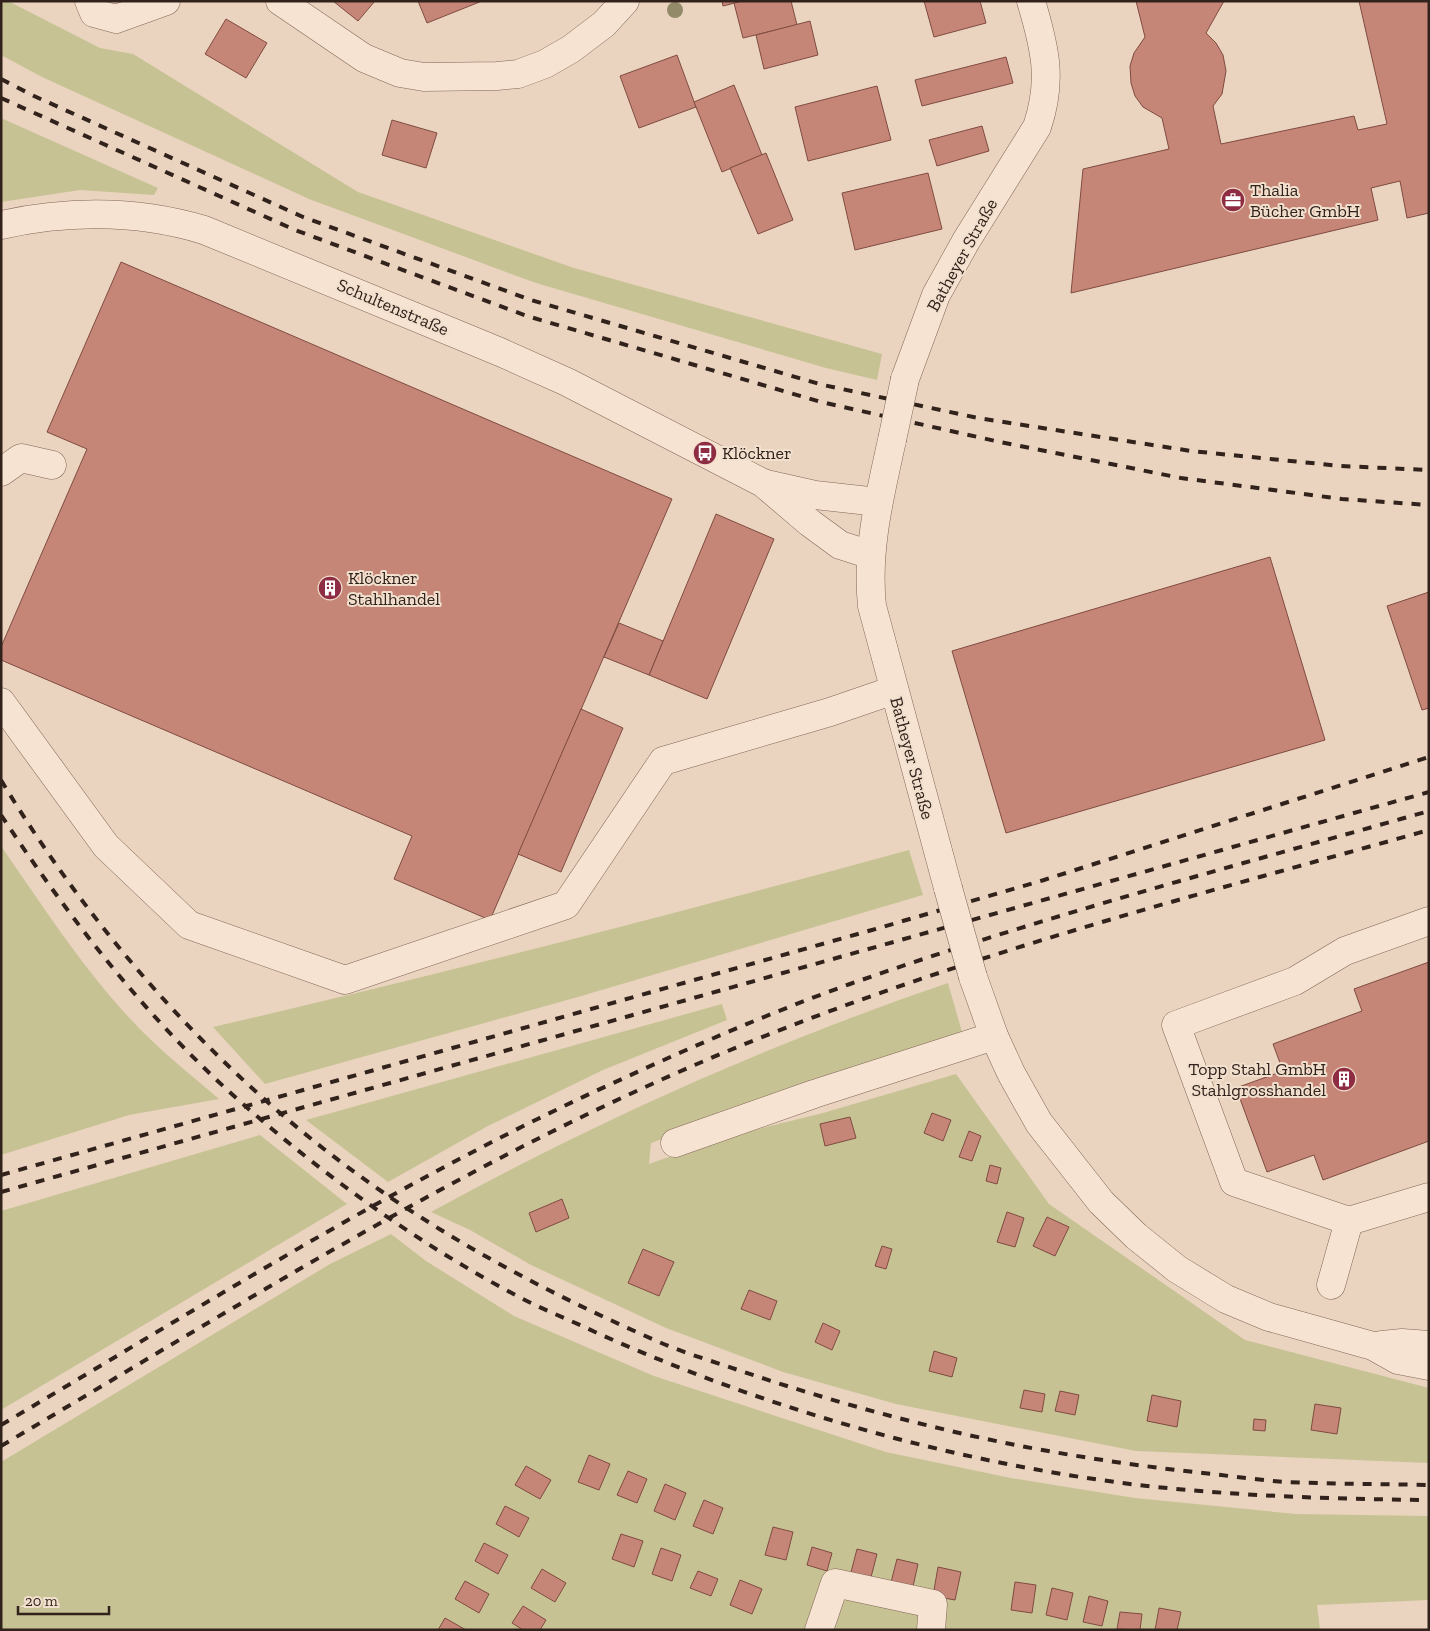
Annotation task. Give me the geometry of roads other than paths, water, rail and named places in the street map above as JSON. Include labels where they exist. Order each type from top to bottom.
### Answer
[{"type":"street","points":[[89,1],[94,12],[116,19],[166,1]]},
{"type":"street","points":[[280,1],[364,58],[400,73],[424,77],[518,74],[545,64],[571,49],[604,24],[625,1]]},
{"type":"street","name":"Batheyer Straße","points":[[1030,1],[1041,36],[1047,81],[1044,106],[1037,127],[966,241],[936,295],[906,379],[878,502],[869,583],[872,606],[894,690],[973,977],[994,1036],[1011,1073],[1044,1130],[1101,1202],[1136,1236],[1177,1269],[1226,1298],[1268,1317],[1373,1346],[1398,1360],[1429,1366]]},
{"type":"street","name":"Schultenstraße","points":[[1,225],[29,219],[76,214],[119,214],[162,218],[204,230],[500,352],[567,382],[762,483],[840,545],[871,555]]},
{"type":"street","points":[[1,472],[21,458],[52,465]]},
{"type":"street","name":"Schultenstraße","points":[[762,483],[816,495],[878,502]]},
{"type":"street","points":[[1,702],[106,846],[189,925],[345,980],[566,904],[663,761],[830,712],[894,690]]},
{"type":"street","points":[[1429,921],[1345,952],[1295,981],[1176,1025],[1234,1182],[1349,1221],[1429,1197]]},
{"type":"street","points":[[675,1142],[814,1094],[994,1036]]},
{"type":"street","points":[[1331,1285],[1349,1221]]},
{"type":"street","name":"Batheyer Straße","points":[[1373,1346],[1402,1343],[1429,1345]]},
{"type":"street","points":[[819,1630],[835,1582],[932,1604],[931,1630]]},
{"type":"railway","points":[[1,79],[34,96],[303,217],[531,300],[823,385],[978,418],[1191,451],[1341,466],[1429,470]]},
{"type":"railway","points":[[1,98],[295,230],[527,316],[821,402],[1000,442],[1181,478],[1342,499],[1429,505]]},
{"type":"railway","points":[[1,1175],[1044,880],[1429,757]]},
{"type":"railway","points":[[1,780],[42,844],[86,906],[135,966],[186,1023],[241,1078],[298,1128],[359,1175],[422,1218],[479,1253],[568,1300],[659,1342],[698,1357],[846,1404],[986,1439],[1110,1461],[1266,1480],[1304,1483],[1429,1485]]},
{"type":"railway","points":[[1,1192],[1429,792]]},
{"type":"railway","points":[[1,1425],[378,1203],[532,1122],[700,1044],[850,984],[993,936],[1429,811]]},
{"type":"railway","points":[[1,815],[80,927],[138,998],[201,1065],[234,1096],[301,1153],[371,1206],[444,1254],[528,1302],[660,1360],[726,1385],[860,1429],[929,1447],[1068,1475],[1174,1489],[1283,1496],[1429,1500]]},
{"type":"railway","points":[[1,1446],[272,1285],[455,1182],[549,1133],[643,1088],[740,1046],[824,1013],[909,983],[1081,928],[1429,830]]},
{"type":"place","name":"Thalia Bücher GmbH","points":[[1233,200]]},
{"type":"place","name":"Klöckner","points":[[705,453]]},
{"type":"place","name":"Klöckner Stahlhandel","points":[[330,588]]},
{"type":"place","name":"Topp Stahl GmbH Stahlgrosshandel","points":[[1344,1079]]}]
